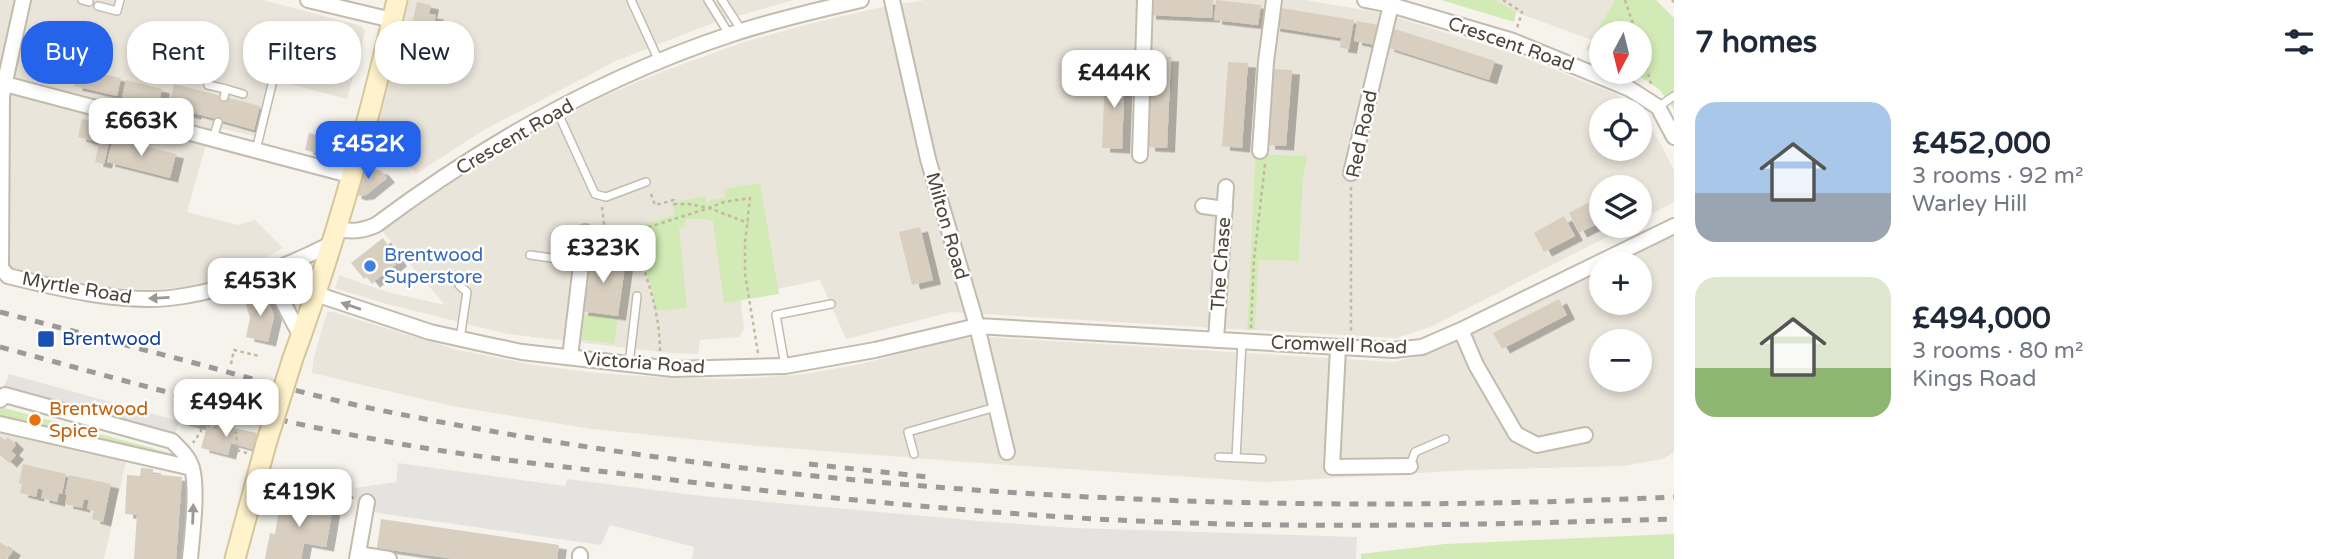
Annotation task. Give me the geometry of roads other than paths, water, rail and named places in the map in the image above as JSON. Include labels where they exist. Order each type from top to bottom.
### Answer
[{"type":"main road","points":[[235,559],[266,444],[353,176],[397,0]]},
{"type":"street","name":"Myrtle Road","points":[[23,0],[2,84],[1,268],[9,276],[86,292],[134,298],[183,297],[228,285],[306,257],[333,236]]},
{"type":"street","points":[[308,0],[392,20]]},
{"type":"street","name":"Crescent Road","points":[[333,236],[344,231],[361,231],[376,225],[495,145],[659,61],[781,18],[861,0]]},
{"type":"street","name":"Milton Road","points":[[892,0],[928,159],[977,326],[1007,452]]},
{"type":"street","points":[[1140,155],[1144,0]]},
{"type":"street","points":[[1260,151],[1266,62],[1274,0]]},
{"type":"street","name":"Crescent Road","points":[[1365,0],[1391,5],[1513,41],[1630,89],[1658,107],[1674,137]]},
{"type":"street","name":"Red Road","points":[[1350,173],[1391,5]]},
{"type":"street","points":[[2,84],[353,176]]},
{"type":"street","name":"The Chase","points":[[1216,340],[1226,187]]},
{"type":"street","points":[[1203,206],[1225,208]]},
{"type":"street","name":"Cromwell Road","points":[[977,326],[1344,349],[1393,350],[1422,347],[1674,226]]},
{"type":"street","points":[[570,358],[585,232]]},
{"type":"street","points":[[272,269],[283,305],[301,337]]},
{"type":"street","name":"Victoria Road","points":[[316,294],[460,339],[523,352],[660,367],[715,369],[785,366],[875,350],[977,326]]},
{"type":"street","points":[[1461,330],[1476,365],[1516,434],[1537,445],[1586,435]]},
{"type":"street","points":[[1344,349],[1332,467],[1410,466]]},
{"type":"street","points":[[2,395],[172,441],[185,454],[192,468],[194,487],[190,559]]},
{"type":"street","points":[[0,424],[192,468]]},
{"type":"street","points":[[368,502],[357,556],[390,559]]},
{"type":"lane","points":[[98,6],[117,11],[120,0]]},
{"type":"lane","points":[[631,0],[659,61]]},
{"type":"lane","points":[[708,0],[735,33]]},
{"type":"lane","points":[[722,0],[735,33]]},
{"type":"lane","points":[[256,151],[272,84]]},
{"type":"lane","points":[[208,85],[225,93],[243,94]]},
{"type":"lane","points":[[1658,107],[1674,96]]},
{"type":"lane","points":[[557,111],[593,191],[600,197],[646,182]]},
{"type":"lane","points":[[213,140],[218,122]]},
{"type":"lane","points":[[530,255],[581,262]]},
{"type":"lane","points":[[459,285],[467,292],[460,339]]},
{"type":"lane","points":[[629,365],[637,296]]},
{"type":"lane","points":[[785,366],[776,316],[831,304]]},
{"type":"lane","points":[[1236,458],[1246,341]]},
{"type":"lane","points":[[914,454],[908,432],[996,407]]},
{"type":"lane","points":[[1410,466],[1415,452],[1445,439]]},
{"type":"lane","points":[[1219,457],[1262,459]]},
{"type":"railway","points":[[0,312],[292,390],[379,410],[539,439],[700,463],[862,481],[1186,501],[1512,503],[1674,497]]},
{"type":"railway","points":[[0,347],[236,409],[379,440],[514,461],[810,496],[1026,514],[1228,524],[1451,524],[1674,519]]},
{"type":"railway","points":[[809,464],[928,477]]},
{"type":"place","name":"Brentwood Superstore","points":[[370,266]]},
{"type":"place","name":"Brentwood","points":[[46,339]]},
{"type":"place","name":"Brentwood Spice","points":[[35,420]]}]
